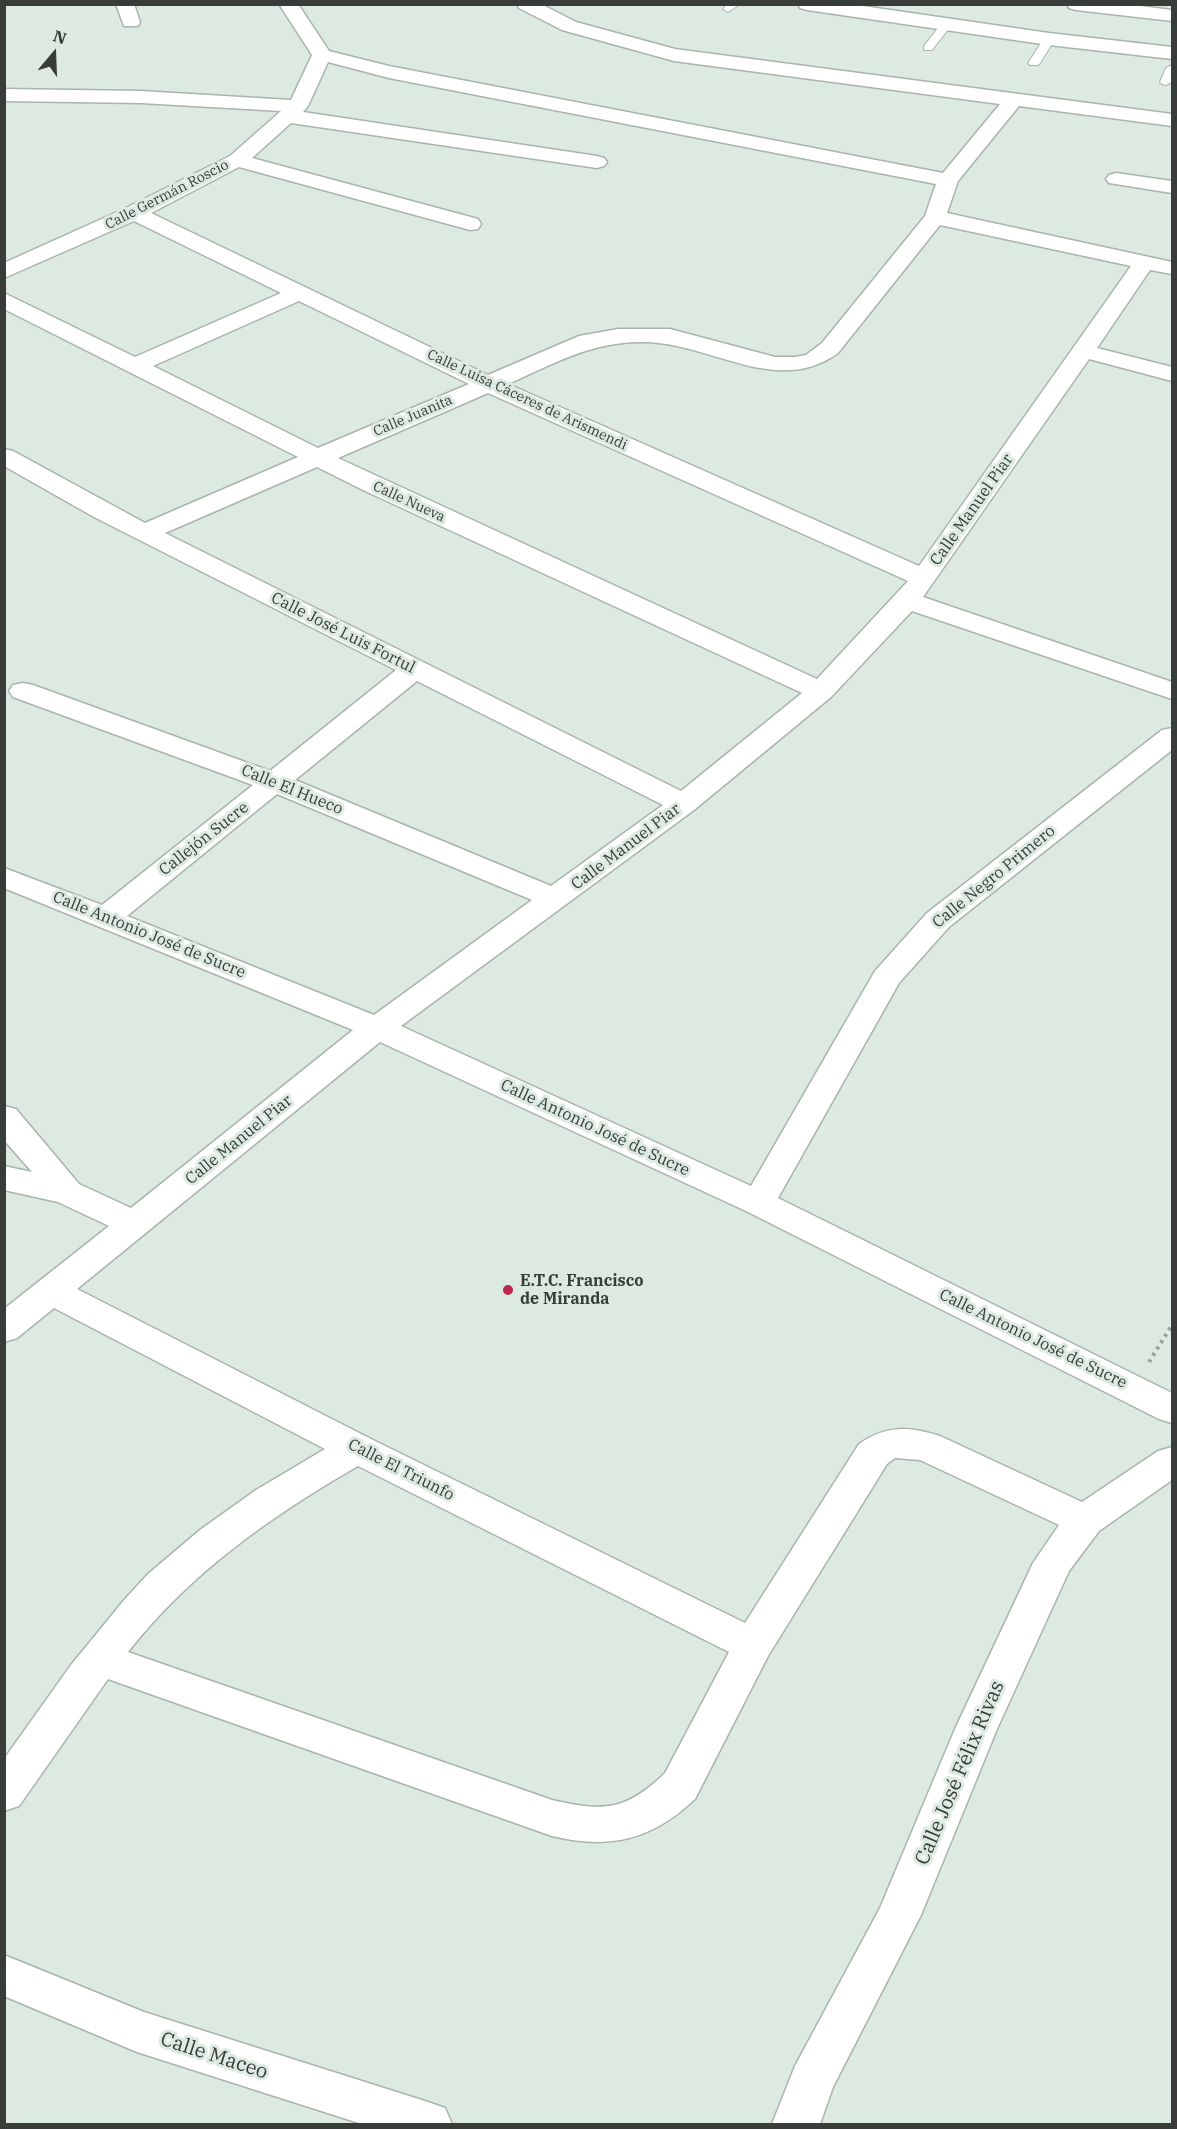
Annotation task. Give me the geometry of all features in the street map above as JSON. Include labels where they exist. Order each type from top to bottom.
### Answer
[{"type":"street","points":[[288,4],[322,55],[389,72],[948,180],[1014,100]]},
{"type":"street","points":[[526,4],[569,26],[674,55],[1173,120]]},
{"type":"street","points":[[807,4],[1049,39],[1173,53]]},
{"type":"street","points":[[1076,4],[1170,12]]},
{"type":"street","name":"Calle Germán Roscio","points":[[4,271],[27,263],[134,213],[237,160],[292,111],[322,55]]},
{"type":"street","points":[[4,95],[141,97],[292,111],[597,162]]},
{"type":"street","points":[[237,160],[470,224]]},
{"type":"street","points":[[1116,179],[1173,187]]},
{"type":"street","name":"Calle Juanita","points":[[144,533],[587,341],[619,335],[677,338],[760,362],[794,363],[816,358],[825,353],[935,217],[948,180]]},
{"type":"street","name":"Calle Luisa Cáceres de Arismendi","points":[[134,213],[916,589],[1173,691]]},
{"type":"street","points":[[935,217],[1173,268]]},
{"type":"street","points":[[4,248],[27,263]]},
{"type":"street","name":"Calle Manuel Piar","points":[[7,1323],[136,1224],[377,1028],[684,804],[821,691],[916,589],[1144,263]]},
{"type":"street","points":[[135,365],[299,293]]},
{"type":"street","name":"Calle Nueva","points":[[4,300],[372,485],[821,691]]},
{"type":"street","points":[[1083,351],[1173,374]]},
{"type":"street","name":"Calle José Luis Fortul","points":[[4,456],[144,533],[684,804]]},
{"type":"street","name":"Callejón Sucre","points":[[105,918],[276,783],[415,669]]},
{"type":"street","name":"Calle El Hueco","points":[[23,691],[276,783],[556,899]]},
{"type":"street","name":"Calle Negro Primero","points":[[758,1203],[886,978],[938,920],[1173,736]]},
{"type":"street","name":"Calle Antonio José de Sucre","points":[[4,877],[377,1028],[758,1203],[1173,1408]]},
{"type":"street","points":[[4,1117],[67,1192]]},
{"type":"street","points":[[4,1178],[67,1192],[136,1224]]},
{"type":"street","name":"Calle El Triunfo","points":[[51,1291],[357,1449],[753,1645]]},
{"type":"street","points":[[100,1659],[552,1818],[575,1825],[598,1826],[622,1823],[643,1816],[664,1803],[680,1786],[753,1645],[873,1454],[888,1443],[926,1446],[1085,1520]]},
{"type":"street","points":[[4,1794],[100,1659],[140,1610],[210,1545],[267,1502],[357,1449]]},
{"type":"street","name":"Calle José Félix Rivas","points":[[796,2124],[812,2081],[899,1915],[976,1729],[1053,1563],[1085,1520],[1173,1461]]},
{"type":"street","name":"Calle Maceo","points":[[4,1975],[137,2031],[428,2124]]},
{"type":"lane","points":[[928,48],[946,25]]},
{"type":"lane","points":[[1034,63],[1049,39]]},
{"type":"lane","points":[[1166,82],[1173,68]]},
{"type":"path","points":[[1132,1388],[1173,1325]]},
{"type":"place","name":"E.T.C. Francisco de Miranda","points":[[508,1290]]}]
